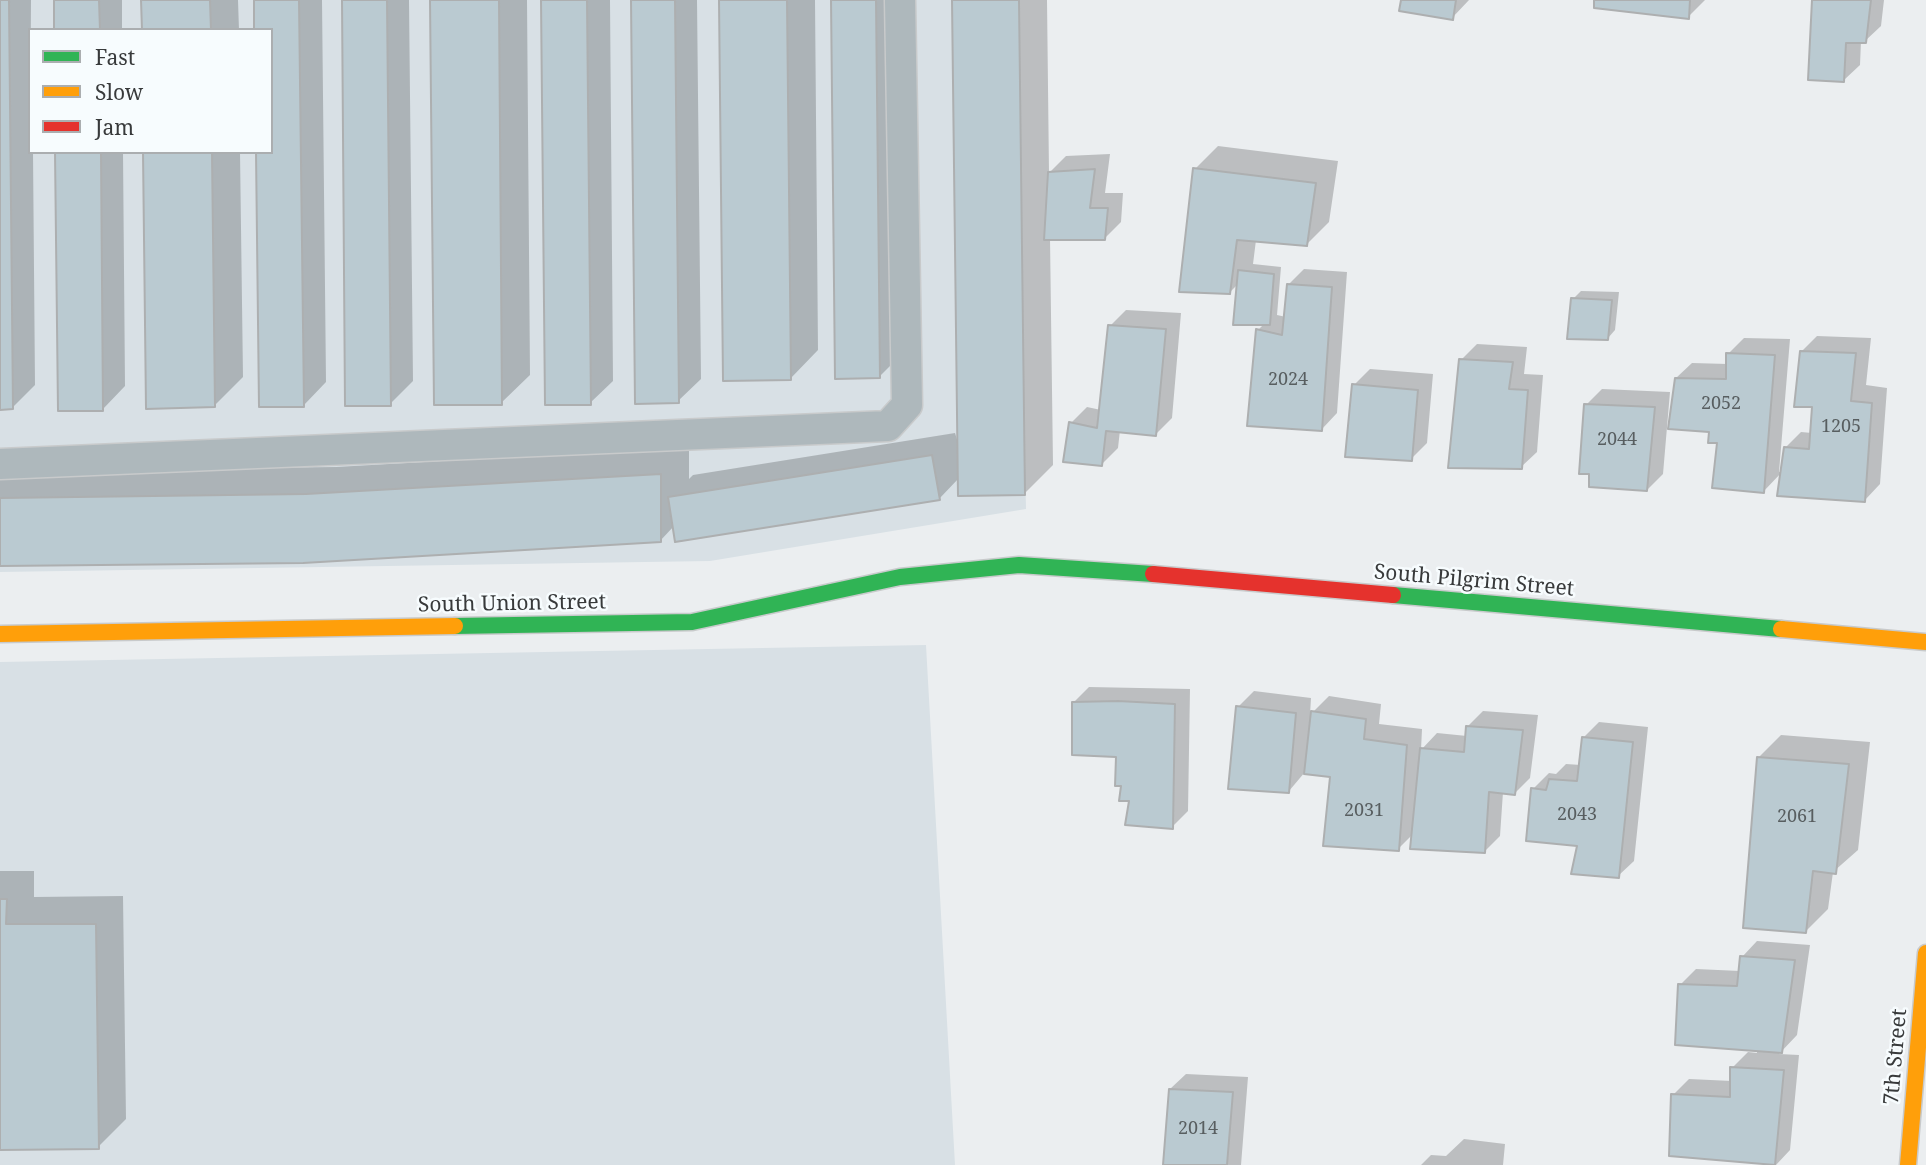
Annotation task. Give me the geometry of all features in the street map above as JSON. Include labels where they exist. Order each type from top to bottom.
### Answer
[{"type":"street","name":"South Union Street","points":[[0,634],[692,622],[900,577],[1019,565]]},
{"type":"street","name":"South Pilgrim Street","points":[[1019,565],[1157,574],[1926,642]]},
{"type":"street","name":"7th Street","points":[[1908,1165],[1926,954]]},
{"type":"lane","points":[[0,464],[888,426],[907,405],[900,0]]},
{"type":"shaded area","points":[[0,0],[1015,0],[1026,509],[710,561],[0,572]]},
{"type":"shaded area","points":[[926,645],[955,1165],[0,1165],[0,662]]},
{"type":"building","points":[[0,0],[9,0],[13,409],[0,410]]},
{"type":"building","points":[[54,0],[99,0],[100,28],[54,28]]},
{"type":"building","points":[[141,0],[210,0],[211,28],[142,28]]},
{"type":"building","points":[[254,0],[299,0],[304,407],[259,407],[256,154],[273,154],[273,28],[254,28]]},
{"type":"building","points":[[342,0],[387,0],[391,406],[345,406]]},
{"type":"building","points":[[430,0],[499,0],[502,405],[434,405]]},
{"type":"building","points":[[541,0],[587,0],[591,405],[545,405]]},
{"type":"building","points":[[631,0],[675,0],[679,403],[635,404]]},
{"type":"building","points":[[719,0],[787,0],[791,380],[723,381]]},
{"type":"building","points":[[831,0],[876,0],[880,378],[835,379]]},
{"type":"building","points":[[952,0],[1019,0],[1025,495],[958,496]]},
{"type":"building","points":[[1401,0],[1456,0],[1453,20],[1399,11]]},
{"type":"building","points":[[1594,0],[1690,0],[1689,19],[1594,8]]},
{"type":"building","points":[[1812,0],[1871,0],[1866,43],[1846,43],[1844,82],[1808,80]]},
{"type":"building","points":[[55,154],[101,154],[103,411],[58,411]]},
{"type":"building","points":[[143,154],[212,154],[215,407],[146,409]]},
{"type":"building","points":[[1193,168],[1316,183],[1307,246],[1237,240],[1230,294],[1179,292]]},
{"type":"building","points":[[1095,169],[1090,208],[1108,208],[1105,240],[1044,240],[1048,172]]},
{"type":"building","points":[[1238,270],[1274,274],[1270,325],[1233,325]]},
{"type":"building","points":[[1287,284],[1332,287],[1322,431],[1247,426],[1256,329],[1282,335]]},
{"type":"building","points":[[1571,298],[1612,300],[1608,340],[1567,339]]},
{"type":"building","points":[[1108,325],[1166,329],[1156,436],[1106,431],[1102,466],[1063,462],[1069,422],[1097,428]]},
{"type":"building","points":[[1800,351],[1856,353],[1851,401],[1872,403],[1865,502],[1777,496],[1784,447],[1809,449],[1812,407],[1794,407]]},
{"type":"building","points":[[1726,353],[1775,355],[1764,493],[1712,488],[1717,443],[1708,443],[1709,432],[1668,429],[1675,378],[1726,379]]},
{"type":"building","points":[[1459,359],[1513,362],[1509,389],[1528,390],[1522,469],[1448,468]]},
{"type":"building","points":[[1352,384],[1418,390],[1412,461],[1345,457]]},
{"type":"building","points":[[1584,404],[1655,407],[1647,491],[1589,487],[1589,474],[1579,474]]},
{"type":"building","points":[[932,455],[940,500],[675,542],[668,497]]},
{"type":"building","points":[[661,474],[661,542],[303,563],[0,566],[0,498],[306,494]]},
{"type":"building","points":[[1072,702],[1175,704],[1173,829],[1125,825],[1129,801],[1119,801],[1121,786],[1115,786],[1116,757],[1072,755]]},
{"type":"building","points":[[1236,706],[1296,713],[1289,793],[1228,789]]},
{"type":"building","points":[[1311,711],[1366,719],[1364,739],[1407,745],[1399,851],[1323,846],[1330,777],[1304,774]]},
{"type":"building","points":[[1466,726],[1523,730],[1515,795],[1489,792],[1485,853],[1410,849],[1420,748],[1464,752]]},
{"type":"building","points":[[1582,737],[1633,742],[1619,878],[1571,874],[1577,846],[1526,841],[1531,788],[1546,790],[1549,779],[1577,781]]},
{"type":"building","points":[[1757,757],[1849,764],[1836,874],[1813,871],[1806,933],[1743,928]]},
{"type":"building","points":[[0,899],[7,899],[6,924],[96,924],[99,1149],[0,1150]]},
{"type":"building","points":[[1740,956],[1795,960],[1782,1053],[1675,1045],[1678,984],[1737,986]]},
{"type":"building","points":[[1730,1067],[1784,1070],[1775,1165],[1669,1156],[1671,1094],[1730,1097]]},
{"type":"building","points":[[1169,1089],[1233,1092],[1227,1165],[1163,1165]]},
{"type":"traffic: fast","points":[[455,626],[692,622],[900,577],[1019,565],[1153,574]]},
{"type":"traffic: fast","points":[[1393,595],[1781,629]]},
{"type":"traffic: slow","points":[[0,634],[455,626]]},
{"type":"traffic: slow","points":[[1781,629],[1926,642]]},
{"type":"traffic: slow","points":[[1908,1165],[1926,953]]},
{"type":"traffic: jam","points":[[1153,574],[1393,595]]}]
